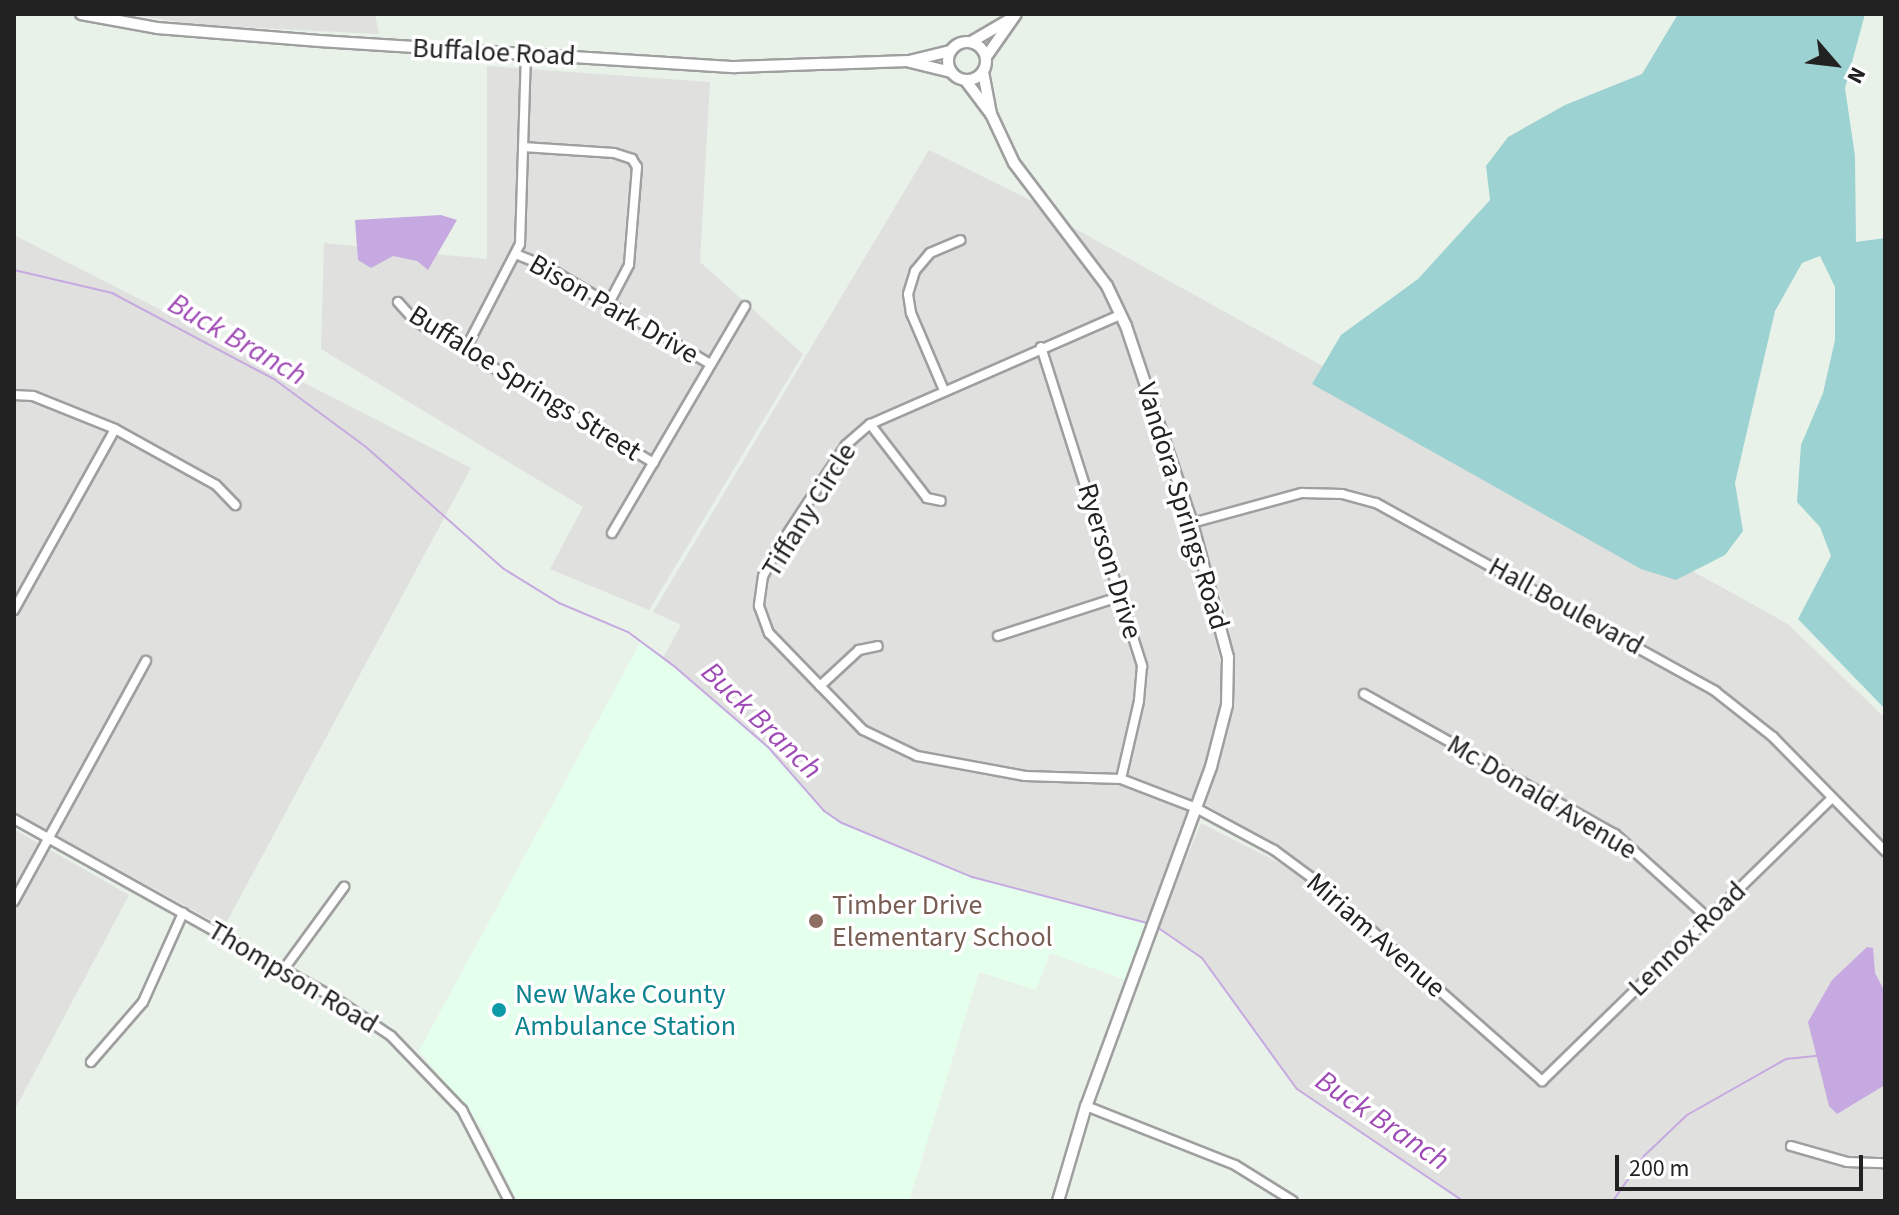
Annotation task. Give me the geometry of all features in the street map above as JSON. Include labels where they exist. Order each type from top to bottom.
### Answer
[{"type":"street","name":"Buffaloe Road","points":[[81,14],[290,39],[735,67],[909,61],[950,51]]},
{"type":"street","points":[[1013,16],[986,57],[983,72],[966,81],[951,72],[950,51],[1013,16]]},
{"type":"street","points":[[971,42],[986,57]]},
{"type":"street","points":[[465,350],[518,255],[526,54]]},
{"type":"street","name":"Buffaloe Road","points":[[909,61],[951,72]]},
{"type":"street","name":"Vandora Springs Road","points":[[983,72],[991,114]]},
{"type":"street","name":"Vandora Springs Road","points":[[966,81],[991,114],[1014,163],[1107,286],[1120,315],[1192,523],[1228,657],[1222,727],[1196,808],[1086,1106],[1058,1201]]},
{"type":"street","points":[[523,147],[614,153],[632,159],[637,167],[629,265],[609,303]]},
{"type":"street","points":[[943,388],[908,294],[915,271],[930,253],[960,240]]},
{"type":"street","name":"Bison Park Drive","points":[[518,255],[609,303],[710,364]]},
{"type":"street","name":"Buffaloe Springs Street","points":[[398,302],[414,320],[654,463]]},
{"type":"street","points":[[612,533],[745,306]]},
{"type":"street","name":"Tiffany Circle","points":[[1120,315],[943,388],[870,424],[828,471],[763,576],[759,606],[769,633],[863,730],[917,756],[1025,776],[1121,779],[1196,808]]},
{"type":"street","name":"Ryerson Drive","points":[[1041,347],[1122,596],[1142,681],[1121,779]]},
{"type":"street","points":[[14,395],[33,396],[115,429],[216,485],[235,505]]},
{"type":"street","points":[[870,424],[927,498],[941,501]]},
{"type":"street","points":[[14,610],[115,429]]},
{"type":"street","name":"Hall Boulevard","points":[[1192,523],[1302,493],[1342,494],[1376,503],[1715,691],[1773,737],[1885,851]]},
{"type":"street","points":[[998,636],[1122,596]]},
{"type":"street","points":[[820,686],[859,650],[878,646]]},
{"type":"street","points":[[14,901],[146,661]]},
{"type":"street","name":"Mc Donald Avenue","points":[[1364,694],[1615,834],[1708,918]]},
{"type":"street","name":"Lennox Road","points":[[1542,1081],[1832,798]]},
{"type":"street","name":"Miriam Avenue","points":[[1196,808],[1274,850],[1312,878],[1542,1081]]},
{"type":"street","name":"Thompson Road","points":[[14,819],[284,969],[377,1025],[422,1063],[462,1110],[509,1201]]},
{"type":"street","points":[[284,969],[344,887]]},
{"type":"street","points":[[91,1062],[143,1002],[183,913]]},
{"type":"street","points":[[1086,1106],[1235,1165],[1293,1201]]},
{"type":"street","points":[[1791,1146],[1847,1162],[1885,1163]]},
{"type":"shaded area","points":[[127,14],[375,14],[379,34],[198,25]]},
{"type":"shaded area","points":[[1678,14],[1865,14],[1845,88],[1855,156],[1856,242],[1885,238],[1885,709],[1798,619],[1831,556],[1820,527],[1797,502],[1801,445],[1823,393],[1835,340],[1835,287],[1820,256],[1802,263],[1775,311],[1735,483],[1743,531],[1725,555],[1676,580],[1641,569],[1312,384],[1341,335],[1418,279],[1490,200],[1486,166],[1508,137],[1565,105],[1642,74]]},
{"type":"shaded area","points":[[487,66],[710,82],[700,262],[803,354],[649,610],[550,569],[583,507],[321,349],[324,243],[487,259]]},
{"type":"shaded area","points":[[929,150],[1038,204],[1103,289],[1121,326],[1206,587],[1222,673],[1219,720],[1209,762],[1147,923],[972,877],[842,823],[824,811],[768,747],[663,658],[681,625],[653,612]]},
{"type":"shaded area","points":[[441,215],[457,220],[428,270],[417,261],[393,256],[371,268],[358,260],[355,220]]},
{"type":"shaded area","points":[[1063,222],[1788,624],[1885,718],[1885,1201],[1463,1201],[1297,1089],[1202,958],[1157,927],[1201,823],[1285,866],[1290,856],[1205,804],[1233,700],[1229,622],[1124,307],[1106,274]]},
{"type":"shaded area","points":[[14,235],[471,468],[224,927],[14,812]]},
{"type":"shaded area","name":"Timber Drive Elementary School","points":[[641,641],[768,747],[824,811],[842,823],[972,877],[1147,923],[1126,980],[1050,953],[1036,990],[979,972],[909,1201],[517,1201],[481,1126],[419,1051]]},
{"type":"shaded area","points":[[14,829],[129,895],[14,1111]]},
{"type":"shaded area","points":[[1867,947],[1873,948],[1875,973],[1885,992],[1885,1085],[1837,1114],[1829,1106],[1808,1022],[1832,980]]},
{"type":"waterway","name":"Buck Branch","points":[[14,270],[112,293],[274,379],[366,447],[504,569],[559,603],[628,632],[674,666],[768,747],[824,811],[842,823],[972,877],[1147,923]]},
{"type":"waterway","name":"Buck Branch","points":[[1157,927],[1202,958],[1297,1089],[1463,1201]]},
{"type":"waterway","points":[[1613,1201],[1644,1156],[1687,1115],[1786,1059],[1817,1056]]},
{"type":"place","name":"Timber Drive Elementary School","points":[[816,921]]},
{"type":"place","name":"New Wake County Ambulance Station","points":[[499,1010]]}]
